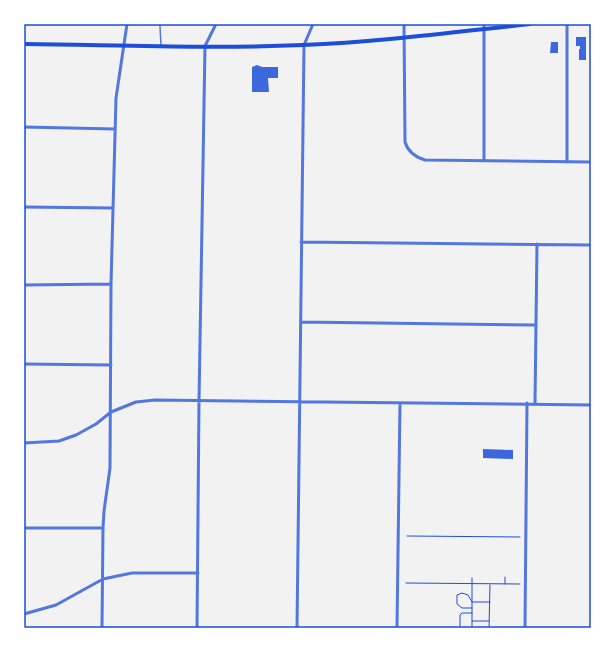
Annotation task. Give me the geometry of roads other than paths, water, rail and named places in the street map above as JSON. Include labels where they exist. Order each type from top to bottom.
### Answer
[{"type":"main road","points":[[24,44],[124,46],[304,45],[404,37],[484,26],[530,24]]},
{"type":"street","points":[[102,628],[103,528],[110,468],[111,284],[115,129],[118,79],[127,24]]},
{"type":"street","points":[[197,628],[199,401],[206,46],[216,24]]},
{"type":"street","points":[[297,628],[304,45],[312,24]]},
{"type":"street","points":[[404,24],[405,142],[407,148],[418,158],[425,160],[591,162]]},
{"type":"street","points":[[567,24],[567,162]]},
{"type":"street","points":[[484,26],[484,160]]},
{"type":"street","points":[[24,127],[115,129]]},
{"type":"street","points":[[24,207],[113,208]]},
{"type":"street","points":[[301,242],[591,245]]},
{"type":"street","points":[[535,404],[538,244]]},
{"type":"street","points":[[24,285],[111,284]]},
{"type":"street","points":[[301,322],[536,325]]},
{"type":"street","points":[[24,364],[111,365]]},
{"type":"street","points":[[24,443],[59,441],[76,435],[96,424],[111,412],[136,402],[156,400],[527,403],[591,405]]},
{"type":"street","points":[[397,628],[400,403]]},
{"type":"street","points":[[525,628],[527,403]]},
{"type":"street","points":[[24,528],[103,528]]},
{"type":"street","points":[[24,614],[56,605],[102,579],[132,573],[198,573]]},
{"type":"lane","points":[[158,24],[160,26],[160,46]]}]
